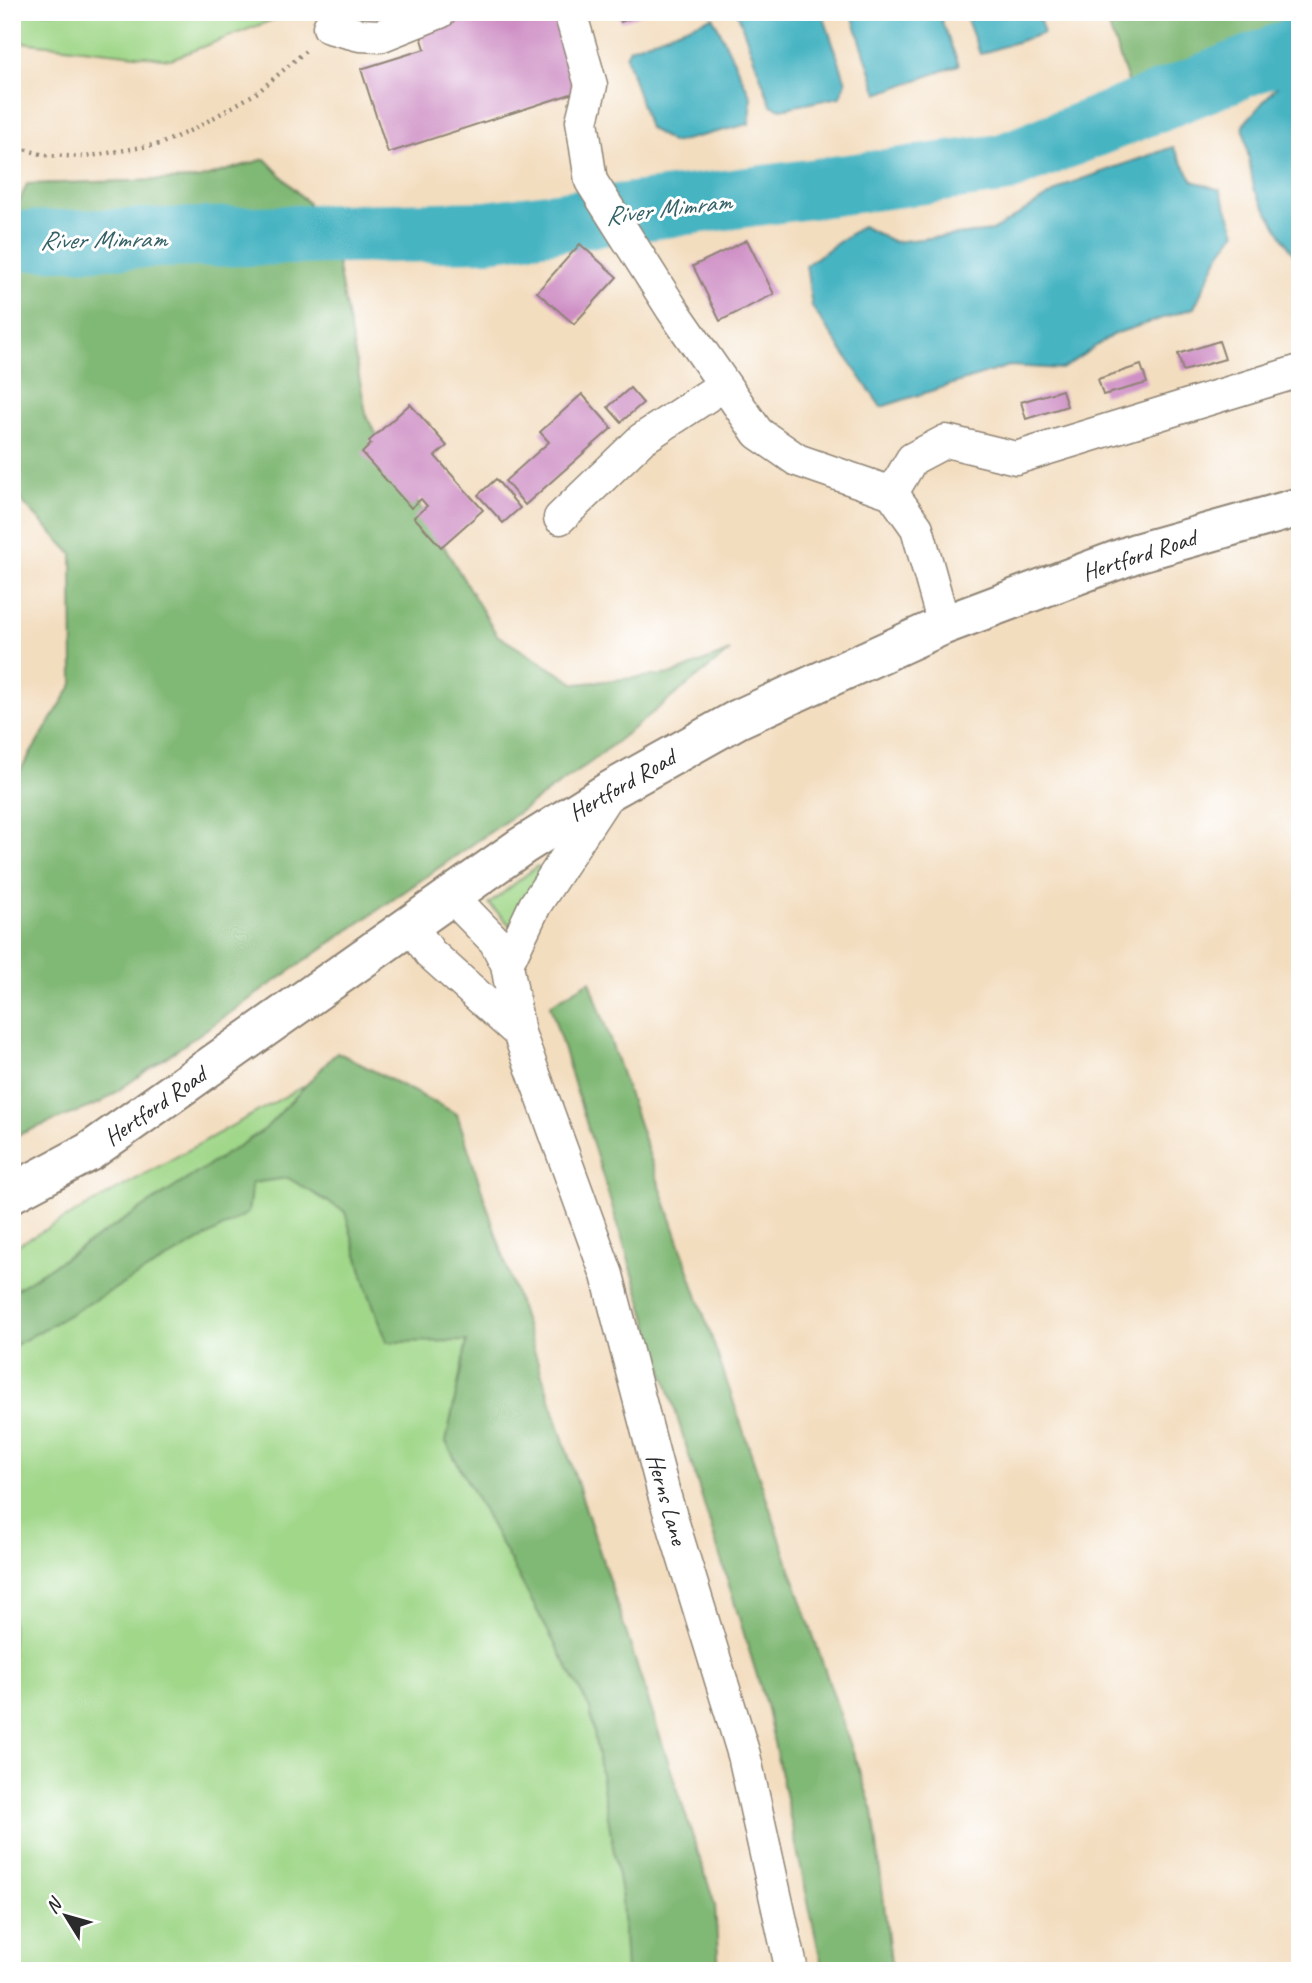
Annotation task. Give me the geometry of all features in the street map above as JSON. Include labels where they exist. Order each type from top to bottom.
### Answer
[{"type":"main road","name":"Hertford Road","points":[[12,1193],[89,1152],[522,846],[611,790],[738,719],[944,625],[1136,552],[1300,507]]},
{"type":"street","points":[[329,27],[360,35],[380,36],[440,12]]},
{"type":"street","points":[[570,12],[591,85],[582,121],[591,181],[672,309],[758,433],[797,460],[892,493],[917,527],[944,625]]},
{"type":"street","points":[[892,493],[912,459],[946,441],[1016,458],[1300,371]]},
{"type":"street","points":[[560,518],[642,439],[724,385]]},
{"type":"street","points":[[508,964],[535,905],[611,790]]},
{"type":"street","name":"Herns Lane","points":[[452,897],[495,941],[508,964],[519,1033],[607,1275],[664,1494],[744,1755],[792,1971]]},
{"type":"street","name":"Herns Lane","points":[[411,926],[430,953],[519,1033]]},
{"type":"path","points":[[12,146],[45,155],[85,157],[160,144],[194,129],[258,92],[298,60],[329,27]]},
{"type":"green space","points":[[12,12],[293,12],[171,59],[12,41]]},
{"type":"green space","points":[[1104,12],[1300,12],[1300,29],[1132,93]]},
{"type":"green space","points":[[265,159],[330,226],[367,418],[497,635],[576,684],[672,674],[730,651],[591,762],[100,1103],[12,1137],[12,784],[73,684],[72,554],[12,491],[12,218],[27,184],[198,179]]},
{"type":"green space","points":[[537,866],[542,871],[511,926],[489,904]]},
{"type":"green space","points":[[590,981],[873,1811],[892,1971],[823,1971],[766,1705],[550,1005]]},
{"type":"green space","points":[[337,1052],[457,1114],[715,1905],[719,1971],[626,1971],[622,1900],[590,1709],[446,1442],[467,1341],[387,1342],[367,1289],[345,1212],[288,1178],[252,1183],[248,1213],[12,1347],[12,1292],[265,1129]]},
{"type":"green space","points":[[336,1068],[543,1395],[711,1971],[12,1971],[12,1248]]},
{"type":"water","points":[[737,12],[822,12],[846,82],[840,97],[781,109],[771,105]]},
{"type":"water","points":[[851,12],[938,12],[959,65],[878,94]]},
{"type":"water","points":[[964,12],[1037,12],[1044,33],[980,54]]},
{"type":"water","points":[[713,17],[751,97],[749,124],[673,143],[649,128],[626,56],[630,48]]},
{"type":"water","points":[[1300,67],[1300,259],[1295,257],[1254,189],[1243,125],[1292,69]]},
{"type":"water","points":[[1173,147],[1193,181],[1220,190],[1236,232],[1220,253],[1194,308],[1114,334],[1062,369],[1009,366],[881,407],[812,307],[806,265],[862,226],[894,242],[992,231],[1068,184]]},
{"type":"building","points":[[472,12],[555,12],[580,91],[388,153],[361,69],[425,49],[419,29]]},
{"type":"building","points":[[617,12],[647,12],[621,22]]},
{"type":"building","points":[[747,240],[774,294],[720,321],[693,266]]},
{"type":"building","points":[[580,244],[617,277],[574,324],[537,292]]},
{"type":"building","points":[[1219,341],[1225,359],[1183,371],[1178,354]]},
{"type":"building","points":[[1141,365],[1147,383],[1103,395],[1098,379]]},
{"type":"building","points":[[630,388],[643,403],[621,422],[608,407]]},
{"type":"building","points":[[1062,390],[1067,406],[1026,419],[1021,402]]},
{"type":"building","points":[[582,394],[612,428],[525,505],[505,481],[549,442],[540,432]]},
{"type":"building","points":[[410,404],[447,446],[435,456],[483,510],[441,547],[414,517],[427,506],[421,499],[411,508],[362,453],[371,444],[369,441]]},
{"type":"building","points":[[496,479],[520,508],[503,523],[478,495]]},
{"type":"waterway","name":"River Mimram","points":[[12,241],[487,231],[1002,164],[1300,45]]}]
